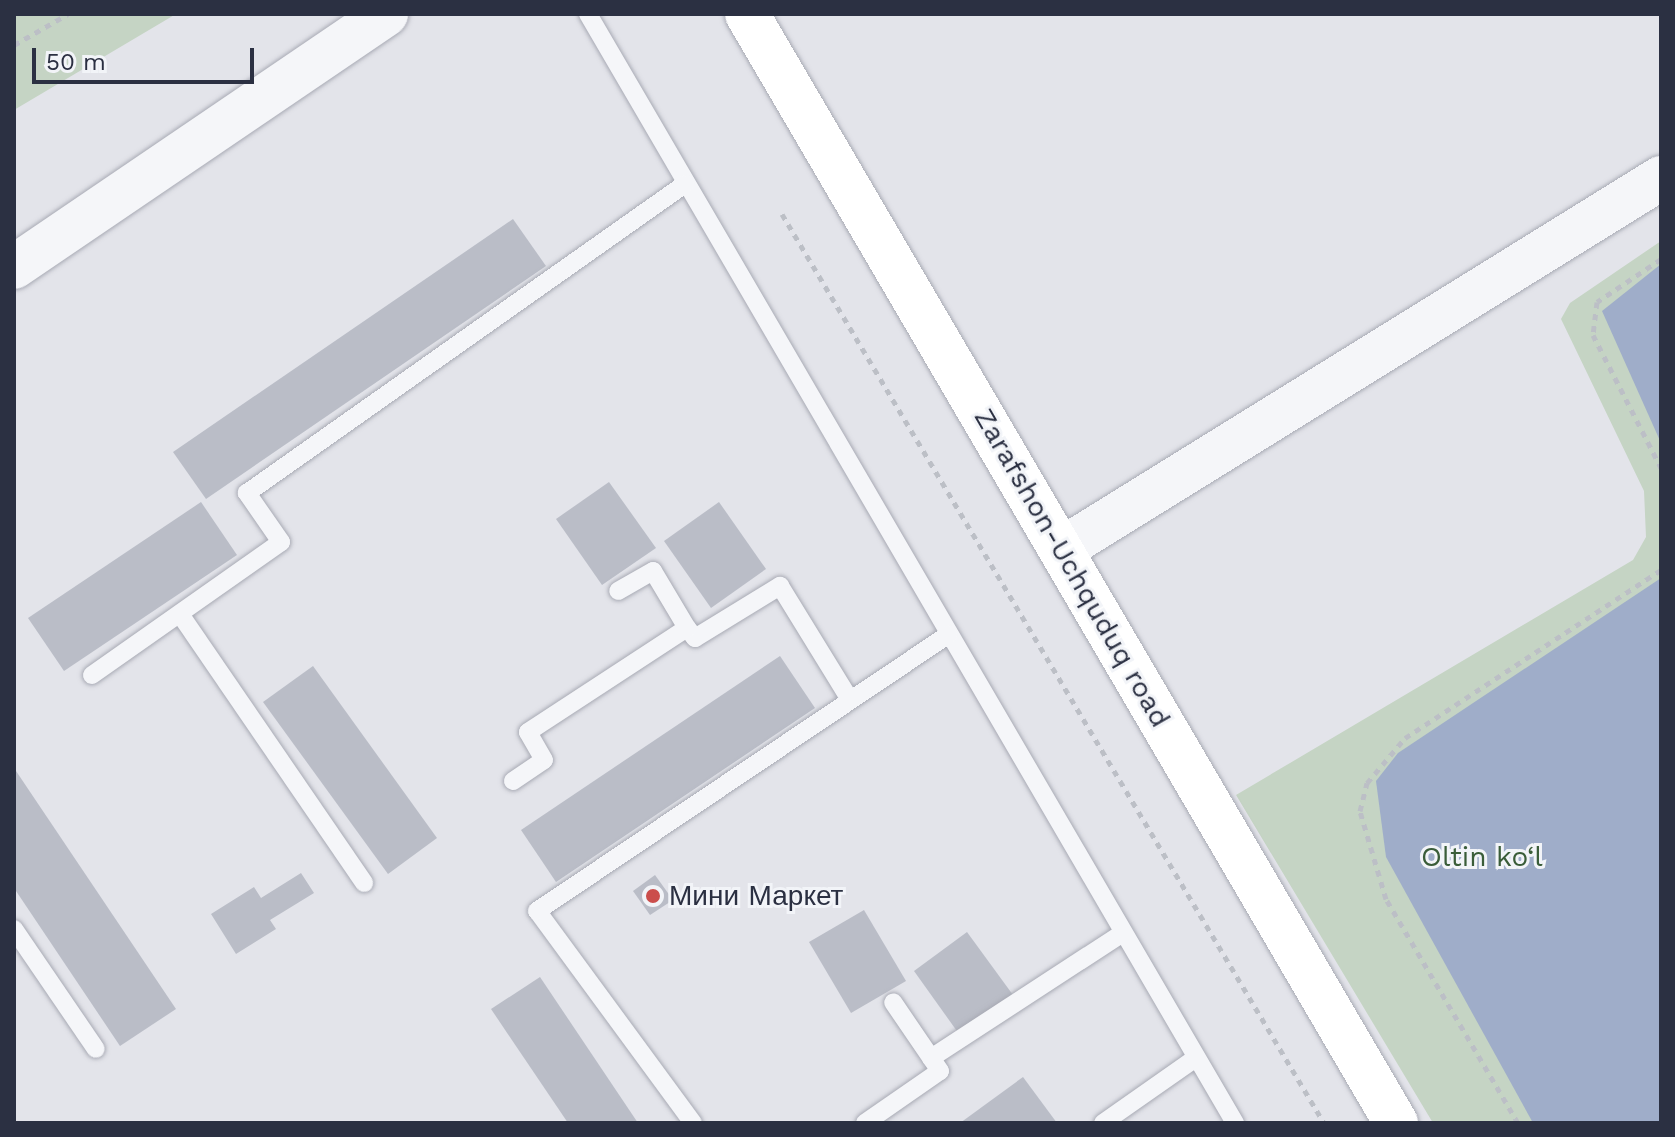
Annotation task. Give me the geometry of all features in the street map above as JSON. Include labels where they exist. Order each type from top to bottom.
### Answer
[{"type":"highway","name":"Zarafshon-Uchquduq road","points":[[747,14],[1396,1123]]},
{"type":"street","points":[[14,267],[386,14]]},
{"type":"street","points":[[1062,549],[1661,178]]},
{"type":"lane","points":[[588,14],[1235,1123]]},
{"type":"lane","points":[[92,675],[281,542],[247,493],[685,184]]},
{"type":"lane","points":[[618,591],[653,571],[695,638],[780,586],[849,698]]},
{"type":"lane","points":[[180,614],[364,883]]},
{"type":"lane","points":[[513,781],[544,760],[528,732],[687,628]]},
{"type":"lane","points":[[693,1123],[537,911],[849,698],[949,634]]},
{"type":"lane","points":[[14,929],[96,1049]]},
{"type":"lane","points":[[931,1058],[1123,933]]},
{"type":"lane","points":[[865,1123],[940,1071],[893,1002]]},
{"type":"lane","points":[[1103,1123],[1196,1058]]},
{"type":"path","points":[[14,45],[68,14]]},
{"type":"path","points":[[782,214],[1324,1123]]},
{"type":"path","points":[[1661,259],[1597,302],[1593,335],[1661,468]]},
{"type":"path","points":[[1518,1123],[1386,899],[1360,811],[1367,783],[1405,738],[1661,570]]},
{"type":"green space","points":[[14,14],[176,14],[14,110]]},
{"type":"green space","name":"Oltin ko‘l","points":[[1661,241],[1661,1123],[1433,1123],[1236,795],[1633,560],[1646,537],[1644,491],[1561,319],[1570,303]]},
{"type":"water","points":[[1661,264],[1661,443],[1602,311]]},
{"type":"water","points":[[1661,578],[1661,1123],[1533,1123],[1386,857],[1376,781],[1398,753]]},
{"type":"building","points":[[513,219],[546,266],[206,499],[173,452]]},
{"type":"building","points":[[609,482],[656,548],[602,585],[556,519]]},
{"type":"building","points":[[201,502],[237,555],[64,671],[28,618]]},
{"type":"building","points":[[719,502],[766,569],[711,608],[664,541]]},
{"type":"building","points":[[780,656],[815,708],[556,882],[521,830]]},
{"type":"building","points":[[313,666],[437,838],[388,874],[263,702]]},
{"type":"building","points":[[14,768],[176,1009],[120,1046],[14,888]]},
{"type":"building","points":[[301,873],[314,893],[270,920],[276,929],[236,954],[211,914],[254,887],[261,898]]},
{"type":"building","name":"Мини Маркет","points":[[655,875],[673,900],[650,915],[633,891]]},
{"type":"building","points":[[864,910],[906,981],[851,1013],[809,942]]},
{"type":"building","points":[[967,932],[1013,995],[959,1034],[914,971]]},
{"type":"building","points":[[540,977],[638,1123],[568,1123],[491,1009]]},
{"type":"building","points":[[1023,1077],[1057,1123],[960,1123]]},
{"type":"place","name":"Мини Маркет","points":[[653,896]]}]
